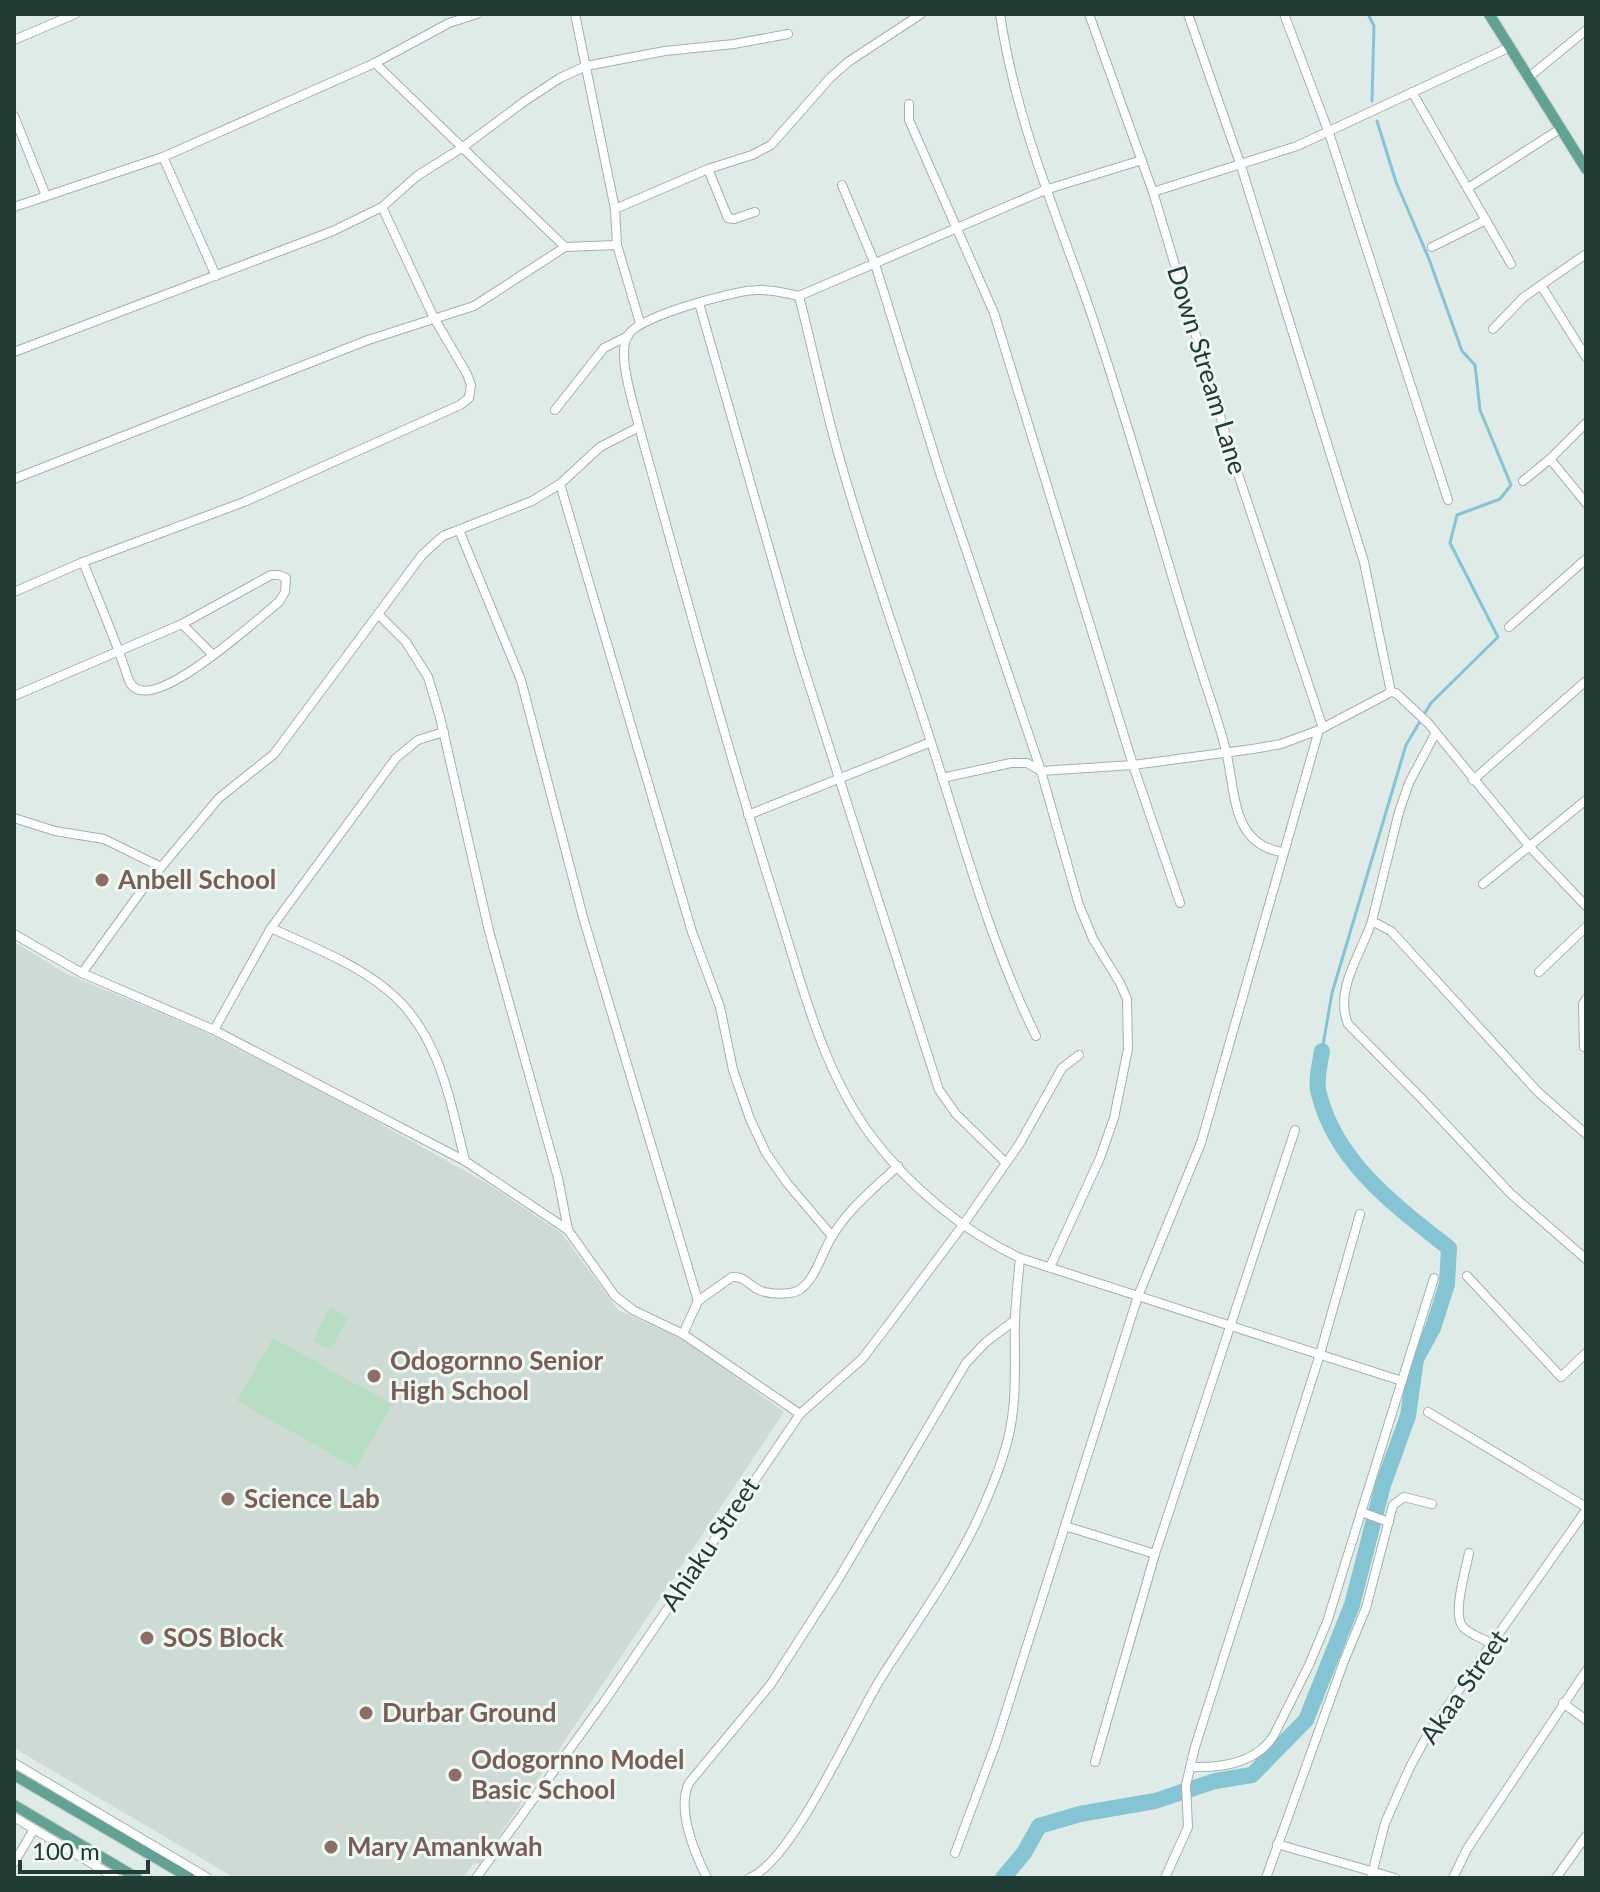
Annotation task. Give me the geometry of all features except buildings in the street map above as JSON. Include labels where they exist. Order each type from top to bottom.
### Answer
[{"type":"main road","points":[[1489,14],[1560,129],[1582,154],[1586,169]]},
{"type":"main road","points":[[14,1775],[95,1816],[190,1878]]},
{"type":"main road","points":[[14,1805],[137,1878]]},
{"type":"street","points":[[14,40],[75,14]]},
{"type":"street","points":[[14,207],[163,157],[375,63],[449,23],[477,14]]},
{"type":"street","points":[[575,14],[615,209],[617,245],[640,323]]},
{"type":"street","points":[[615,209],[771,145],[848,62],[921,14]]},
{"type":"street","points":[[1000,14],[1006,59],[1045,190],[1104,356],[1227,753],[1237,810],[1248,833],[1258,845],[1283,852]]},
{"type":"street","name":"Down Stream Lane","points":[[1089,14],[1153,192],[1233,459],[1321,729]]},
{"type":"street","points":[[1188,14],[1241,166],[1364,562],[1391,692]]},
{"type":"street","points":[[1284,14],[1329,133],[1448,500]]},
{"type":"street","points":[[1529,77],[1586,30]]},
{"type":"street","points":[[14,352],[333,231],[382,207],[417,176],[560,78],[586,66],[665,51],[734,44],[788,34]]},
{"type":"street","points":[[1153,192],[1241,166],[1329,133],[1510,47]]},
{"type":"street","points":[[375,63],[565,247]]},
{"type":"street","points":[[1412,92],[1511,264]]},
{"type":"street","points":[[909,104],[909,120],[994,313],[1133,765],[1180,903]]},
{"type":"street","points":[[14,116],[46,196]]},
{"type":"street","points":[[1468,188],[1560,129]]},
{"type":"street","points":[[163,157],[216,276]]},
{"type":"street","points":[[555,410],[604,348],[628,336],[640,323],[699,303],[758,290],[799,296],[1045,190],[1142,160]]},
{"type":"street","points":[[708,169],[728,218],[755,212]]},
{"type":"street","points":[[842,185],[875,264],[940,473],[1041,771],[1079,905],[1093,939],[1127,999],[1129,1028],[1123,1084],[1114,1118],[1100,1158],[1050,1267]]},
{"type":"street","points":[[14,592],[83,562],[244,502],[460,405],[469,398],[471,385],[434,318],[382,207]]},
{"type":"street","points":[[1432,247],[1486,220]]},
{"type":"street","points":[[14,479],[368,340],[474,306],[565,247],[617,245]]},
{"type":"street","points":[[1493,329],[1524,297],[1586,254]]},
{"type":"street","points":[[1542,287],[1586,357]]},
{"type":"street","points":[[799,296],[837,449],[879,588],[977,891],[1011,985],[1036,1036]]},
{"type":"street","points":[[699,303],[799,653],[939,1090],[956,1114],[1006,1163]]},
{"type":"street","points":[[628,336],[624,351],[625,366],[639,427],[748,815],[826,1049],[847,1095],[872,1136],[898,1166],[963,1225],[989,1243],[1020,1258],[1402,1381]]},
{"type":"street","points":[[1523,481],[1586,423]]},
{"type":"street","points":[[82,973],[161,867],[219,798],[274,754],[422,555],[443,536],[513,510],[560,484],[600,447],[639,427]]},
{"type":"street","points":[[1550,459],[1586,503]]},
{"type":"street","points":[[560,484],[692,932],[720,1007],[733,1070],[750,1119],[766,1153],[787,1183],[832,1236]]},
{"type":"street","points":[[459,530],[521,680],[583,917],[698,1301]]},
{"type":"street","points":[[1509,627],[1586,559]]},
{"type":"street","points":[[14,696],[119,651],[182,624],[271,575],[286,578],[285,592],[279,602],[213,655],[163,688],[136,690],[130,684],[119,651],[83,562]]},
{"type":"street","points":[[378,614],[406,642],[428,677],[444,732],[485,918],[558,1178],[568,1230]]},
{"type":"street","points":[[182,624],[213,655]]},
{"type":"street","points":[[1473,780],[1586,681]]},
{"type":"street","points":[[942,778],[1011,763],[1027,763],[1041,771],[1133,765],[1281,744],[1321,729],[1391,692],[1396,693],[1428,723],[1529,846],[1586,906]]},
{"type":"street","points":[[955,1853],[996,1743],[1138,1296],[1201,1143],[1321,729]]},
{"type":"street","points":[[214,1030],[271,928],[396,758],[418,740],[444,732]]},
{"type":"street","points":[[1435,734],[1409,783],[1399,812],[1372,921],[1344,992],[1343,1012],[1348,1024],[1511,1194],[1586,1259]]},
{"type":"street","points":[[748,815],[931,742]]},
{"type":"street","points":[[1483,884],[1586,800]]},
{"type":"street","points":[[14,818],[55,831],[104,839],[161,867]]},
{"type":"street","points":[[1372,921],[1391,931],[1538,1092],[1586,1134]]},
{"type":"street","points":[[1539,972],[1586,927]]},
{"type":"street","points":[[271,928],[367,976],[387,990],[413,1017],[440,1065],[465,1161]]},
{"type":"street","points":[[14,934],[82,973],[214,1030],[465,1161],[568,1230],[615,1296],[633,1310],[683,1334],[800,1414]]},
{"type":"street","points":[[1584,1047],[1583,1004],[1586,999]]},
{"type":"street","name":"Ahiaku Street","points":[[476,1878],[604,1702],[800,1414],[862,1359],[1006,1163],[1062,1068],[1079,1055]]},
{"type":"street","points":[[1095,1762],[1155,1554],[1295,1130]]},
{"type":"street","points":[[683,1334],[698,1301],[732,1277],[745,1279],[757,1289],[788,1294],[806,1286],[832,1236],[857,1204],[898,1166]]},
{"type":"street","points":[[1165,1878],[1188,1827],[1186,1785],[1190,1767],[1320,1354],[1360,1214]]},
{"type":"street","points":[[749,1878],[759,1874],[774,1859],[799,1822],[880,1680],[972,1531],[995,1479],[1008,1438],[1015,1395],[1015,1320],[1020,1258]]},
{"type":"street","points":[[1467,1276],[1561,1377],[1586,1353]]},
{"type":"street","points":[[1190,1767],[1218,1766],[1254,1756],[1267,1746],[1309,1665],[1364,1513],[1434,1278]]},
{"type":"street","points":[[706,1878],[685,1818],[683,1794],[689,1783],[771,1684],[839,1578],[966,1363],[986,1342],[1015,1320]]},
{"type":"street","points":[[1428,1412],[1586,1509]]},
{"type":"street","points":[[1266,1878],[1366,1608],[1385,1520],[1397,1500],[1404,1497],[1432,1504]]},
{"type":"street","name":"Akaa Street","points":[[1372,1874],[1385,1823],[1428,1734],[1586,1509]]},
{"type":"street","points":[[1364,1513],[1385,1520]]},
{"type":"street","points":[[1065,1526],[1155,1554]]},
{"type":"street","points":[[1469,1553],[1459,1604],[1460,1622],[1463,1628],[1493,1644]]},
{"type":"street","points":[[1453,1878],[1467,1849],[1586,1671]]},
{"type":"street","points":[[1563,1703],[1586,1720]]},
{"type":"street","points":[[14,1763],[95,1816],[208,1878]]},
{"type":"street","points":[[14,1817],[116,1878]]},
{"type":"street","points":[[14,1863],[34,1829]]},
{"type":"street","points":[[1556,1878],[1586,1836]]},
{"type":"street","points":[[1277,1844],[1372,1874],[1395,1878]]},
{"type":"shaded area","name":"Odogornno Senior High School","points":[[14,942],[67,974],[198,1029],[309,1084],[488,1184],[562,1234],[618,1310],[685,1340],[784,1412],[560,1748],[479,1864],[474,1862],[463,1878],[235,1878],[14,1748]]},
{"type":"green space","points":[[330,1307],[348,1317],[331,1350],[313,1341]]},
{"type":"green space","points":[[273,1338],[392,1404],[356,1468],[237,1401]]},
{"type":"waterway","points":[[1368,14],[1374,26],[1372,101]]},
{"type":"waterway","points":[[1322,1051],[1332,993],[1406,745],[1431,703],[1498,637],[1450,543],[1457,515],[1500,499],[1511,485],[1480,410],[1475,365],[1462,351],[1429,259],[1396,182],[1377,121]]},
{"type":"waterway","points":[[1003,1878],[1024,1853],[1039,1826],[1080,1814],[1155,1801],[1215,1781],[1252,1775],[1306,1720],[1352,1605],[1383,1485],[1408,1416],[1416,1359],[1433,1328],[1447,1284],[1449,1248],[1371,1182],[1339,1141],[1327,1119],[1318,1089],[1322,1051]]},
{"type":"place","name":"Anbell School","points":[[102,880]]},
{"type":"place","name":"Odogornno Senior High School","points":[[374,1376]]},
{"type":"place","name":"Science Lab","points":[[228,1499]]},
{"type":"place","name":"SOS Block","points":[[147,1638]]},
{"type":"place","name":"Durbar Ground","points":[[366,1713]]},
{"type":"place","name":"Odogornno Model Basic School","points":[[455,1775]]},
{"type":"place","name":"Mary Amankwah","points":[[331,1847]]}]
